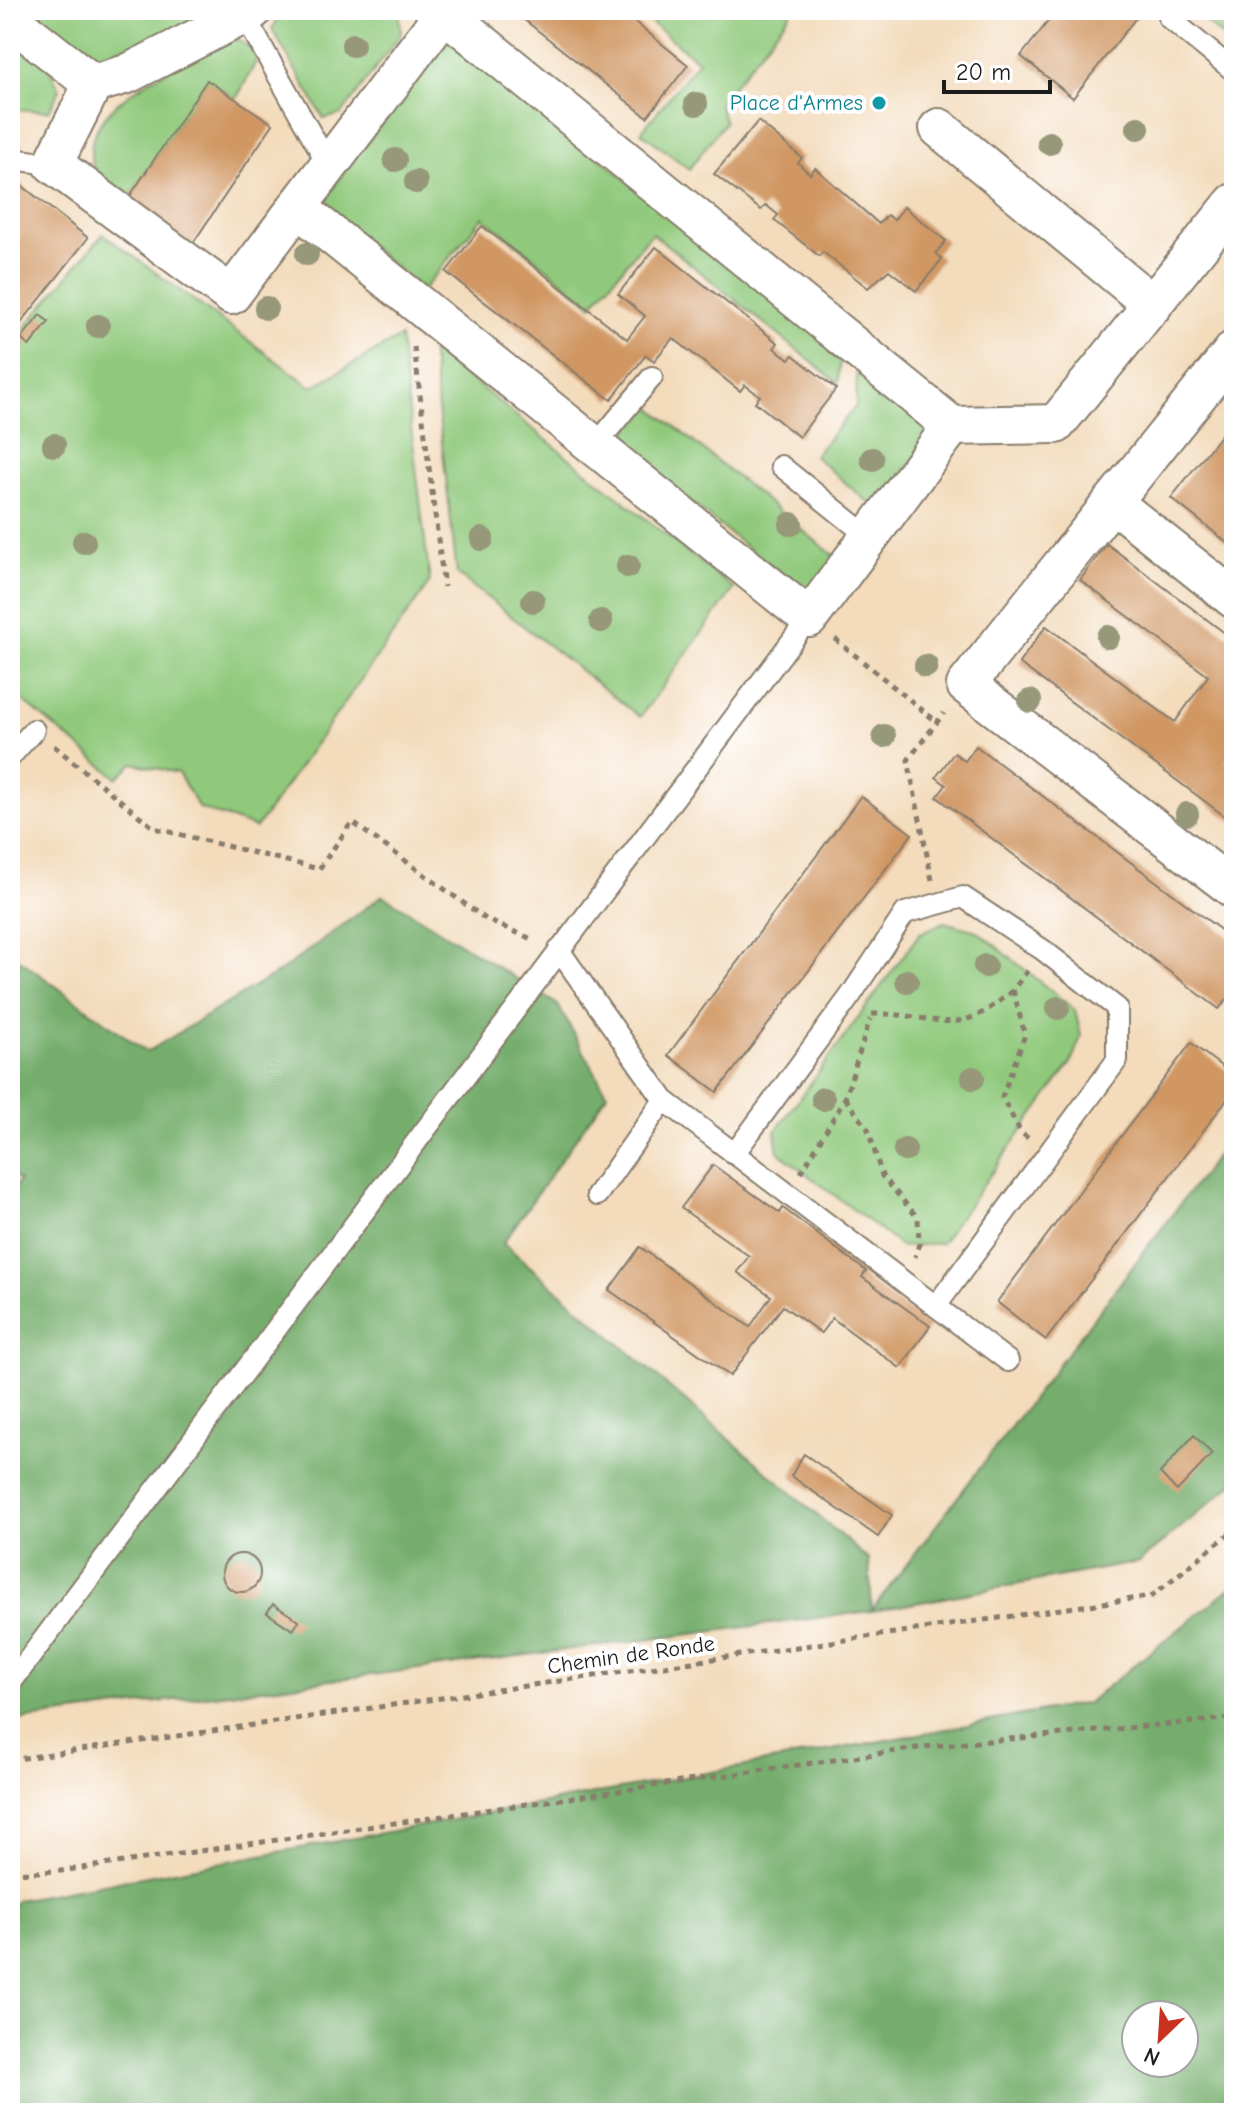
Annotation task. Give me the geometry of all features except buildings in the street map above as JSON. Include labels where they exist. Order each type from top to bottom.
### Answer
[{"type":"street","points":[[249,12],[127,74],[93,84],[53,164],[231,295],[442,11],[952,426],[1056,424],[1153,305],[1229,220]]},
{"type":"street","points":[[10,19],[93,84]]},
{"type":"street","points":[[939,128],[1153,305]]},
{"type":"street","points":[[297,207],[809,618],[952,426]]},
{"type":"street","points":[[1234,350],[966,685],[1234,889]]},
{"type":"street","points":[[1112,502],[1234,599]]},
{"type":"lane","points":[[1176,10],[1169,18],[1234,71]]},
{"type":"lane","points":[[249,12],[329,166]]},
{"type":"lane","points":[[10,159],[53,164]]},
{"type":"lane","points":[[595,446],[652,377]]},
{"type":"lane","points":[[781,466],[869,537]]},
{"type":"lane","points":[[10,1684],[809,618]]},
{"type":"lane","points":[[10,757],[34,730]]},
{"type":"lane","points":[[734,1154],[851,995],[905,913],[963,897],[1043,950],[1117,1008],[1117,1060],[936,1306]]},
{"type":"lane","points":[[559,950],[664,1100],[1008,1361]]},
{"type":"lane","points":[[597,1195],[664,1100]]},
{"type":"path","points":[[408,295],[444,587]]},
{"type":"path","points":[[809,618],[937,722]]},
{"type":"path","points":[[937,904],[908,760],[966,685]]},
{"type":"path","points":[[34,730],[154,828],[319,869],[352,822],[487,920],[559,950]]},
{"type":"path","points":[[851,995],[871,1014],[905,1013],[942,1023],[966,1021],[987,1014],[1013,990],[1043,950]]},
{"type":"path","points":[[1013,990],[1025,1035],[1002,1097],[1021,1133],[1048,1154]]},
{"type":"path","points":[[789,1195],[845,1098],[871,1014]]},
{"type":"path","points":[[845,1098],[868,1129],[882,1176],[918,1218],[919,1244],[907,1284]]},
{"type":"path","name":"Chemin de Ronde","points":[[10,1760],[1152,1596],[1234,1530]]},
{"type":"path","points":[[10,1873],[61,1871],[924,1747],[1234,1718]]},
{"type":"green space","points":[[31,10],[214,10],[112,66],[89,58]]},
{"type":"green space","points":[[295,10],[399,10],[401,34],[342,114],[324,119],[272,29],[279,17]]},
{"type":"green space","points":[[642,10],[685,10],[692,15],[697,10],[793,10],[719,104],[725,122],[689,169],[641,132],[698,61],[639,13]]},
{"type":"green space","points":[[1234,10],[1234,41],[1223,37],[1194,12]]},
{"type":"green space","points":[[10,33],[43,59],[60,89],[49,111],[10,109]]},
{"type":"green space","points":[[449,36],[841,353],[838,383],[652,233],[592,305],[483,217],[423,290],[319,205]]},
{"type":"green space","points":[[239,40],[251,49],[257,60],[236,99],[207,81],[126,202],[102,180],[93,166],[92,144],[100,124],[116,105],[160,74],[226,41]]},
{"type":"green space","points":[[103,234],[312,387],[400,337],[430,582],[256,828],[199,808],[178,773],[133,763],[117,778],[10,690],[10,345]]},
{"type":"green space","points":[[431,348],[734,589],[640,717],[457,574]]},
{"type":"green space","points":[[857,363],[936,430],[876,509],[814,456],[856,406]]},
{"type":"green space","points":[[648,405],[838,559],[807,596],[617,443]]},
{"type":"green space","points":[[383,895],[558,1005],[607,1094],[503,1243],[869,1560],[872,1610],[1234,1133],[1234,1483],[1139,1562],[872,1611],[10,1721],[10,1193],[19,1181],[10,1173],[10,953],[147,1052],[282,970]]},
{"type":"green space","points":[[944,922],[977,931],[1075,1010],[1081,1036],[1071,1063],[941,1243],[902,1247],[778,1152],[775,1132],[920,933]]},
{"type":"green space","points":[[1234,1585],[1234,2113],[10,2113],[10,1908],[17,1900],[1087,1703]]},
{"type":"place","name":"Place d'Armes","points":[[879,103]]}]
